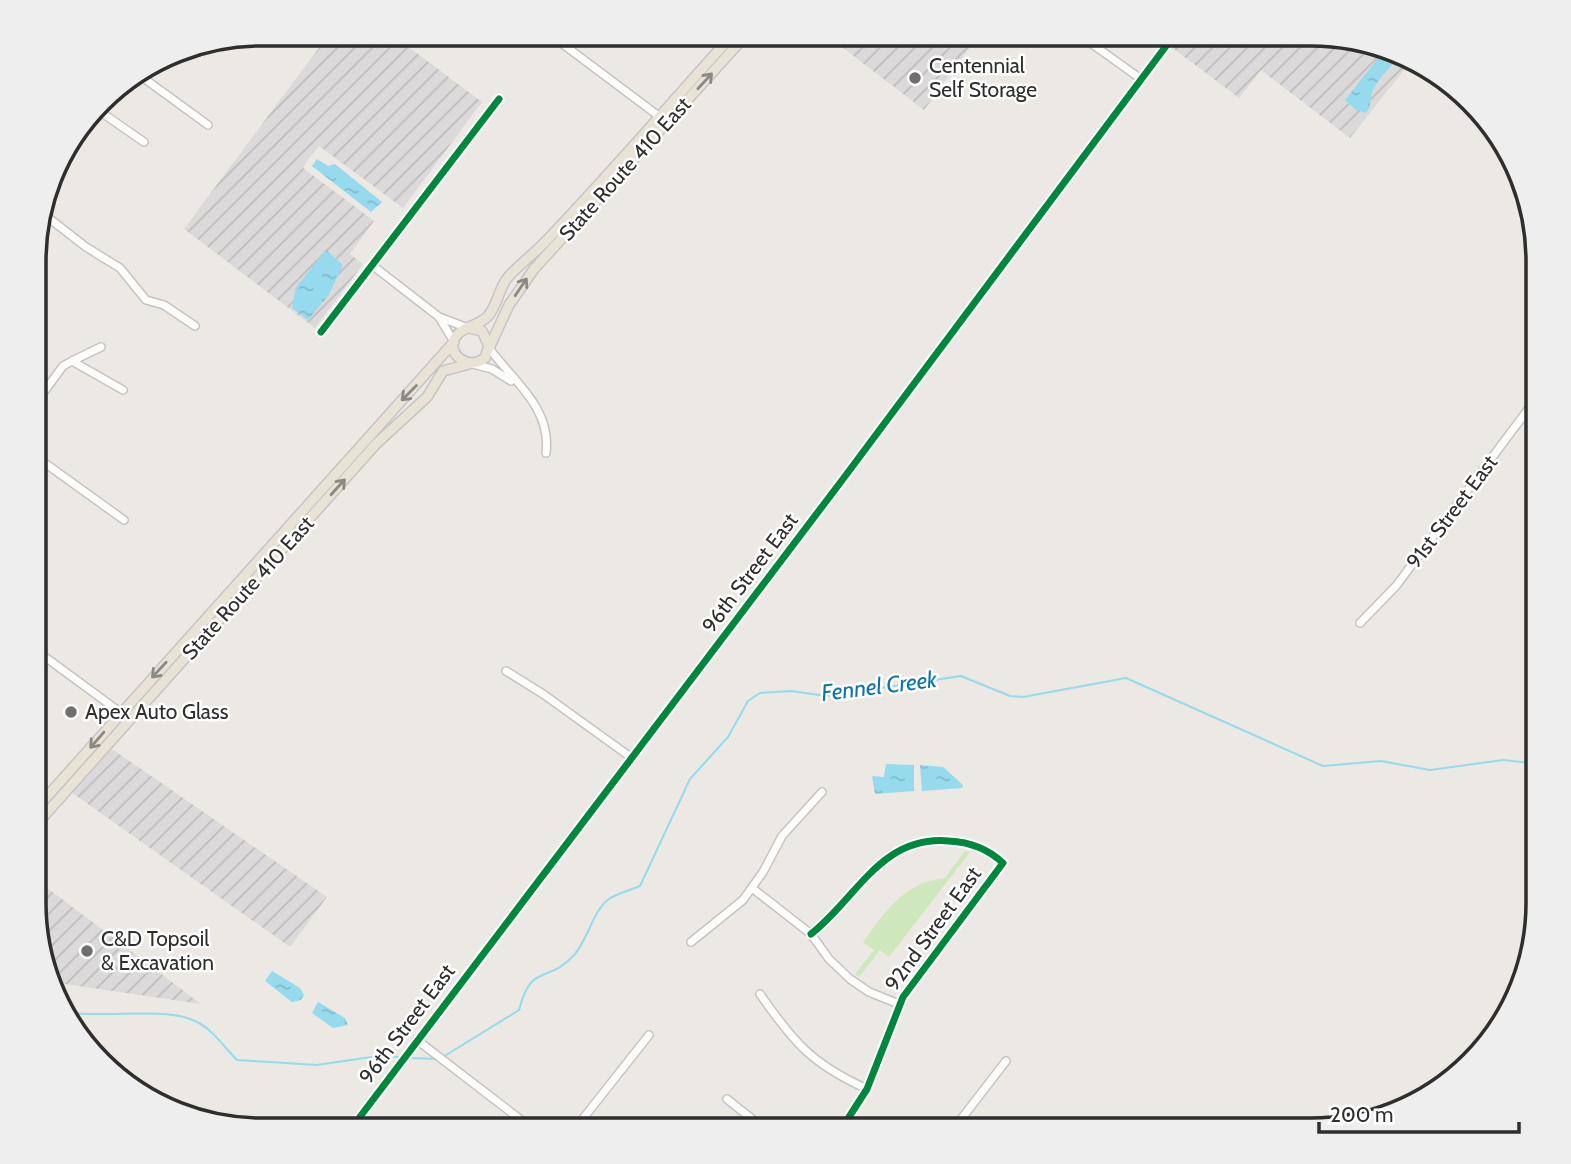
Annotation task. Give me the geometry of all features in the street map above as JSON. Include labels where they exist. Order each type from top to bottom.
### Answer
[{"type":"main road","name":"State Route 410 East","points":[[469,328],[490,315],[497,295],[510,275],[548,240],[723,46]]},
{"type":"main road","name":"State Route 410 East","points":[[489,348],[509,305],[534,269],[736,46]]},
{"type":"main road","points":[[469,328],[485,334],[489,348],[485,358],[471,364],[458,358],[454,342],[458,334],[469,328]]},
{"type":"main road","name":"State Route 410 East","points":[[46,797],[454,342]]},
{"type":"main road","name":"State Route 410 East","points":[[46,814],[376,444],[427,397],[443,371],[471,364]]},
{"type":"street","points":[[565,46],[660,117]]},
{"type":"street","points":[[1095,46],[1141,79]]},
{"type":"street","name":"96th Street East","points":[[359,1118],[1166,46]]},
{"type":"street","points":[[145,79],[208,125]]},
{"type":"street","points":[[321,332],[499,99]]},
{"type":"street","points":[[104,114],[144,142]]},
{"type":"street","points":[[50,219],[86,247],[120,268],[146,300],[164,305],[195,326]]},
{"type":"street","points":[[372,265],[439,317],[469,328]]},
{"type":"street","points":[[439,317],[454,342]]},
{"type":"street","points":[[46,389],[63,366],[102,347]]},
{"type":"street","points":[[489,348],[531,398],[543,418],[546,453]]},
{"type":"street","points":[[72,361],[123,390]]},
{"type":"street","points":[[471,364],[492,369],[520,387]]},
{"type":"street","name":"91st Street East","points":[[1360,623],[1396,586],[1525,414]]},
{"type":"street","points":[[46,464],[124,520]]},
{"type":"street","points":[[46,658],[129,721]]},
{"type":"street","points":[[506,671],[632,758]]},
{"type":"street","points":[[691,942],[727,915],[752,888],[782,836],[822,792]]},
{"type":"street","name":"92nd Street East","points":[[811,934],[836,912],[873,867],[893,852],[928,840],[956,841],[978,846],[1003,863],[899,1004],[867,1089],[848,1118]]},
{"type":"street","points":[[752,888],[811,934],[829,959],[850,979],[869,992],[899,1004]]},
{"type":"street","points":[[760,994],[804,1052],[833,1072],[867,1089]]},
{"type":"street","points":[[583,1118],[649,1035]]},
{"type":"street","points":[[417,1040],[518,1118]]},
{"type":"street","points":[[962,1118],[1006,1061]]},
{"type":"street","points":[[727,1100],[752,1118]]},
{"type":"shaded area","points":[[320,46],[407,46],[482,102],[403,208],[319,146],[307,161],[303,168],[374,221],[350,254],[363,264],[315,328],[184,229]]},
{"type":"shaded area","name":"Centennial Self Storage","points":[[841,46],[970,47],[924,110]]},
{"type":"shaded area","points":[[1170,46],[1325,46],[1380,57],[1406,68],[1350,138],[1261,70],[1239,98]]},
{"type":"shaded area","points":[[112,749],[327,897],[290,947],[71,792]]},
{"type":"shaded area","name":"C&D Topsoil & Excavation","points":[[46,887],[201,1004],[61,983],[50,946]]},
{"type":"green space","points":[[965,851],[970,852],[889,957],[880,950],[859,977],[855,974],[874,950],[863,942],[888,909],[919,885],[945,878]]},
{"type":"water","points":[[1379,57],[1394,63],[1373,91],[1366,113],[1356,110],[1345,100]]},
{"type":"water","points":[[317,159],[328,166],[335,164],[382,202],[371,212],[312,166]]},
{"type":"water","points":[[326,250],[343,265],[328,296],[308,320],[292,308],[296,287]]},
{"type":"water","points":[[886,764],[914,765],[914,791],[875,794],[872,776],[884,777]]},
{"type":"water","points":[[920,765],[943,767],[963,785],[962,788],[922,791]]},
{"type":"water","points":[[272,971],[300,988],[304,995],[301,1000],[292,1002],[265,981]]},
{"type":"water","points":[[318,1002],[345,1018],[348,1025],[333,1028],[312,1013]]},
{"type":"waterway","name":"Fennel Creek","points":[[443,1057],[519,1010],[529,985],[541,975],[564,964],[579,949],[603,904],[616,895],[640,886],[690,779],[728,737],[748,701],[760,693],[791,691],[827,696],[961,676],[1010,696],[1023,697],[1126,678],[1323,766],[1381,761],[1430,770],[1503,760],[1525,762]]},
{"type":"waterway","name":"Fennel Creek","points":[[75,1013],[151,1013],[184,1017],[208,1029],[237,1060],[317,1065],[378,1056],[400,1057]]},
{"type":"waterway","name":"Fennel Creek","points":[[409,1058],[438,1059]]},
{"type":"cycle path","points":[[359,1118],[843,479],[1166,46]]},
{"type":"cycle path","points":[[321,332],[499,99]]},
{"type":"cycle path","points":[[811,934],[872,872],[905,848],[925,842],[971,844],[1003,863],[903,997],[867,1089],[848,1118]]},
{"type":"place","name":"Centennial Self Storage","points":[[915,78]]},
{"type":"place","name":"Apex Auto Glass","points":[[71,712]]},
{"type":"place","name":"C&D Topsoil & Excavation","points":[[87,951]]}]
